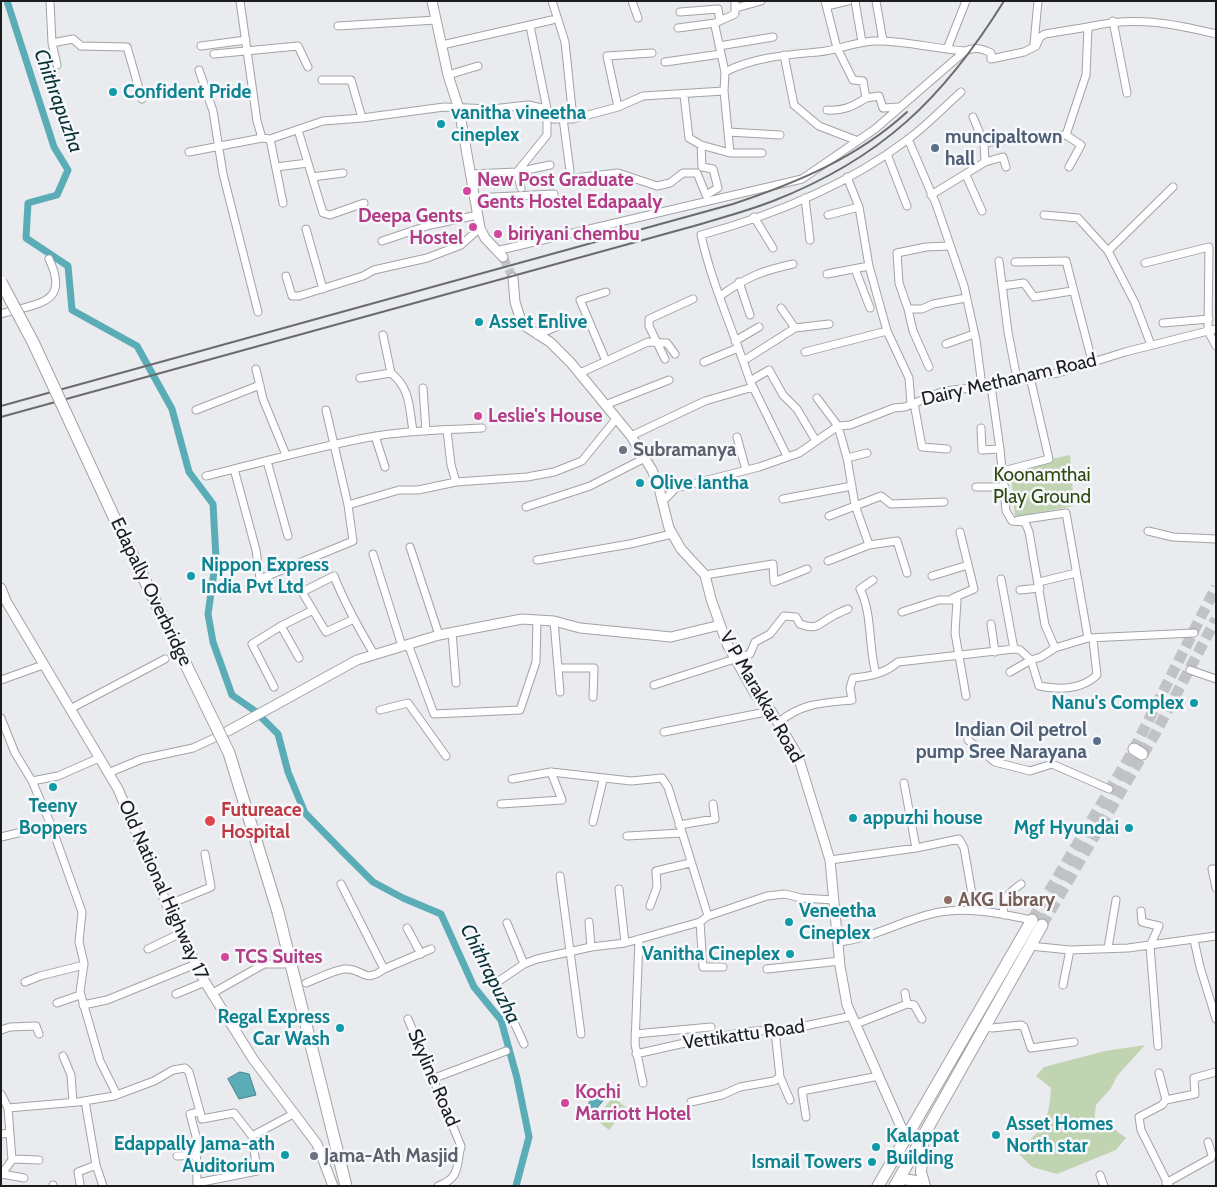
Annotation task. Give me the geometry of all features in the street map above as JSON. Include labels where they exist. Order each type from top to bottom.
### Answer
[{"type":"highway","name":"Edapally Overbridge","points":[[1,282],[33,342],[113,516],[229,753],[278,912],[346,1186]]},
{"type":"highway","points":[[895,1185],[1030,946],[1037,922]]},
{"type":"highway","points":[[878,1186],[1037,922]]},
{"type":"main road","points":[[925,1186],[921,1172],[921,1162],[924,1133],[930,1122]]},
{"type":"main road","points":[[895,1185],[903,1178],[916,1180],[925,1186]]},
{"type":"street","points":[[50,1],[52,43],[57,65]]},
{"type":"street","points":[[240,1],[262,138]]},
{"type":"street","points":[[432,1],[448,75],[459,109],[480,228],[485,238],[500,254],[802,179],[858,141],[964,52],[974,48],[984,49],[990,53],[991,59],[1004,58],[1034,47],[1040,37],[1046,34],[1113,21],[1158,21],[1216,34]]},
{"type":"street","points":[[552,1],[565,42],[573,119]]},
{"type":"street","points":[[632,1],[638,18]]},
{"type":"street","points":[[678,28],[717,22],[735,14],[735,4],[761,1]]},
{"type":"street","points":[[848,1],[826,4],[837,48],[853,80],[862,81],[866,98]]},
{"type":"street","points":[[855,1],[862,42]]},
{"type":"street","points":[[876,1],[883,41]]},
{"type":"street","points":[[947,49],[966,1]]},
{"type":"street","points":[[1034,47],[1038,1]]},
{"type":"street","points":[[680,12],[718,9],[717,22],[725,72],[724,91],[730,153]]},
{"type":"street","points":[[338,26],[436,20]]},
{"type":"street","points":[[442,45],[552,20]]},
{"type":"street","points":[[1113,21],[1127,93]]},
{"type":"street","points":[[517,172],[547,135],[547,109],[530,26]]},
{"type":"street","points":[[1066,135],[1086,75],[1088,27]]},
{"type":"street","points":[[665,62],[773,37]]},
{"type":"street","points":[[52,43],[73,39],[81,46],[127,47],[142,99]]},
{"type":"street","points":[[201,46],[246,40]]},
{"type":"street","points":[[725,72],[740,64],[784,55],[819,52],[862,42],[883,41],[964,52]]},
{"type":"street","points":[[214,54],[298,46],[308,67]]},
{"type":"street","points":[[618,107],[607,56],[652,53]]},
{"type":"street","points":[[784,55],[794,104],[819,126],[858,141]]},
{"type":"street","points":[[448,75],[478,66]]},
{"type":"street","points":[[200,70],[213,111],[218,146],[258,312]]},
{"type":"street","points":[[322,80],[351,80],[362,118]]},
{"type":"street","points":[[189,152],[262,138],[270,139],[323,121],[362,118],[444,107],[459,109],[528,105],[547,109],[553,119],[573,119],[618,107],[643,96],[684,95],[724,91]]},
{"type":"street","points":[[787,456],[751,384],[707,262],[701,235],[792,205],[842,182],[908,139],[961,92]]},
{"type":"street","points":[[684,95],[689,138],[701,145],[730,153],[762,153]]},
{"type":"street","points":[[827,110],[841,111],[866,98],[879,96],[883,108],[900,107]]},
{"type":"street","points":[[973,117],[984,143],[985,162]]},
{"type":"street","points":[[563,118],[570,171]]},
{"type":"street","points":[[298,130],[322,212],[330,215],[364,203]]},
{"type":"street","points":[[728,132],[780,135]]},
{"type":"street","points":[[984,143],[1015,138],[1066,135],[1081,145],[1069,167]]},
{"type":"street","points":[[270,139],[283,203]]},
{"type":"street","points":[[908,139],[931,195],[966,298],[982,386]]},
{"type":"street","points":[[566,180],[618,173],[657,186],[670,183],[682,173],[697,173],[706,195],[718,188],[713,169],[702,167],[701,145]]},
{"type":"street","points":[[887,154],[907,206]]},
{"type":"street","points":[[931,195],[985,162],[1003,157],[1006,167]]},
{"type":"street","points":[[276,167],[308,163]]},
{"type":"street","points":[[470,174],[517,172],[550,165]]},
{"type":"street","points":[[517,172],[521,188]]},
{"type":"street","points":[[312,177],[343,173]]},
{"type":"street","points":[[966,175],[982,211]]},
{"type":"street","points":[[848,177],[859,207],[868,266],[887,332],[908,378],[922,447],[947,449]]},
{"type":"street","points":[[1108,251],[1173,187]]},
{"type":"street","points":[[474,198],[554,194]]},
{"type":"street","points":[[805,198],[810,240]]},
{"type":"street","points":[[828,215],[859,207]]},
{"type":"street","points":[[382,240],[430,225],[478,215]]},
{"type":"street","points":[[1044,215],[1078,218],[1108,251],[1114,267],[1135,303],[1151,345]]},
{"type":"street","points":[[754,217],[773,248]]},
{"type":"street","points":[[286,276],[293,296],[323,289],[374,270],[410,263],[455,247],[480,228]]},
{"type":"street","points":[[306,229],[323,289]]},
{"type":"street","points":[[929,367],[913,331],[899,283],[897,253],[926,247],[949,246]]},
{"type":"street","points":[[1145,263],[1209,247],[1208,320],[1216,346]]},
{"type":"street","points":[[1,314],[48,299],[55,292],[58,282],[49,259]]},
{"type":"street","points":[[998,261],[1017,379]]},
{"type":"street","points":[[1015,262],[1066,261],[1072,291],[1092,361]]},
{"type":"street","points":[[720,296],[739,282],[765,270],[793,264]]},
{"type":"street","points":[[827,274],[868,266]]},
{"type":"street","points":[[855,269],[870,308]]},
{"type":"street","name":"V P Marakkar Road","points":[[513,278],[519,319],[526,329],[550,342],[580,373],[630,436],[652,470],[672,534],[682,549],[705,575],[727,644],[755,694],[779,722],[798,756],[830,860],[840,961],[847,1005],[906,1138]]},
{"type":"street","points":[[739,282],[750,315]]},
{"type":"street","points":[[1002,286],[1024,283],[1034,297],[1072,291]]},
{"type":"street","points":[[606,292],[580,300],[606,361]]},
{"type":"street","points":[[665,359],[649,326],[649,319],[693,298]]},
{"type":"street","points":[[908,309],[922,309],[933,304],[966,298]]},
{"type":"street","points":[[782,308],[795,328]]},
{"type":"street","points":[[1163,323],[1208,320]]},
{"type":"street","points":[[537,334],[567,322]]},
{"type":"street","points":[[744,361],[795,328],[830,324]]},
{"type":"street","points":[[704,362],[736,345],[759,328]]},
{"type":"street","name":"Dairy Methanam Road","points":[[662,502],[676,488],[746,470],[787,456],[798,452],[838,426],[913,403],[944,391],[991,386],[1017,379],[1058,373],[1092,361],[1212,330]]},
{"type":"street","points":[[805,352],[887,332]]},
{"type":"street","points":[[946,344],[974,334]]},
{"type":"street","points":[[383,335],[391,373],[402,382],[406,390],[413,431]]},
{"type":"street","points":[[580,373],[648,342],[667,343],[675,354]]},
{"type":"street","points":[[256,370],[263,399],[286,454]]},
{"type":"street","points":[[630,436],[705,401],[751,384],[770,370],[783,395],[797,409],[816,440]]},
{"type":"street","points":[[360,378],[391,373]]},
{"type":"street","points":[[1003,471],[1049,459],[1030,377]]},
{"type":"street","points":[[605,404],[669,380]]},
{"type":"street","points":[[196,410],[260,385]]},
{"type":"street","points":[[991,386],[1005,487],[1006,511],[1012,521]]},
{"type":"street","points":[[424,388],[426,431]]},
{"type":"street","points":[[817,398],[838,426],[847,458],[855,505],[869,545]]},
{"type":"street","points":[[234,469],[256,550],[260,579],[353,541],[348,505],[332,446],[326,410]]},
{"type":"street","points":[[348,505],[400,490],[418,490],[456,482],[528,477],[554,472],[582,461],[616,419]]},
{"type":"street","points":[[206,476],[267,461],[286,454],[375,436],[413,431],[482,428]]},
{"type":"street","points":[[982,428],[982,450],[1000,449]]},
{"type":"street","points":[[447,430],[451,466],[456,482]]},
{"type":"street","points":[[375,436],[385,467]]},
{"type":"street","points":[[737,437],[746,470]]},
{"type":"street","points":[[847,458],[867,454]]},
{"type":"street","points":[[526,507],[590,486],[644,458]]},
{"type":"street","points":[[267,461],[288,536]]},
{"type":"street","points":[[783,499],[852,486]]},
{"type":"street","points":[[976,487],[1005,487]]},
{"type":"street","points":[[829,516],[881,496],[891,504],[944,502]]},
{"type":"street","points":[[779,722],[792,711],[815,703],[852,700],[850,688],[853,678],[876,674],[890,669],[898,662],[1020,650],[1030,660],[1039,686],[1056,690],[1088,684],[1097,675],[1066,513],[1012,521]]},
{"type":"street","points":[[1012,521],[1025,522],[1039,585],[1045,625],[1055,648]]},
{"type":"street","points":[[1148,531],[1173,537],[1216,539]]},
{"type":"street","points":[[902,612],[939,600],[953,598],[974,589],[960,532]]},
{"type":"street","points":[[537,560],[630,544],[672,534]]},
{"type":"street","points":[[828,561],[869,545],[897,541],[907,573]]},
{"type":"street","points":[[410,547],[439,635]]},
{"type":"street","points":[[373,554],[405,645],[434,714],[520,710],[536,662],[537,620]]},
{"type":"street","points":[[705,575],[773,564],[774,582],[807,569]]},
{"type":"street","points":[[932,576],[968,565]]},
{"type":"street","points":[[1020,590],[1076,573]]},
{"type":"street","points":[[354,619],[326,632],[302,592],[334,576],[354,619],[374,654]]},
{"type":"street","points":[[1002,579],[1014,650]]},
{"type":"street","points":[[873,580],[860,589],[867,605],[872,658],[876,674]]},
{"type":"street","name":"Old National Highway 17","points":[[1,588],[6,601],[43,665],[118,789],[168,905],[205,982],[253,1059],[317,1144],[333,1186]]},
{"type":"street","points":[[953,598],[957,600],[955,633],[957,656],[966,696]]},
{"type":"street","points":[[654,684],[750,654],[755,642],[770,634],[784,616],[796,617],[800,624],[814,626],[821,625],[834,615],[848,609]]},
{"type":"street","points":[[274,687],[252,644],[281,626],[313,610]]},
{"type":"street","points":[[108,773],[142,759],[194,748],[344,666],[374,654],[439,635],[522,619],[554,621],[580,628],[671,637],[720,625]]},
{"type":"street","points":[[554,621],[560,692]]},
{"type":"street","points":[[990,624],[995,652]]},
{"type":"street","points":[[281,626],[299,658]]},
{"type":"street","points":[[452,632],[456,683]]},
{"type":"street","points":[[1010,672],[1030,660],[1042,657],[1055,648],[1090,639],[1194,633]]},
{"type":"street","points":[[70,709],[165,658]]},
{"type":"street","points":[[1,680],[43,665]]},
{"type":"street","points":[[558,668],[594,668],[593,697]]},
{"type":"street","points":[[1190,670],[1216,680]]},
{"type":"street","points":[[380,710],[408,703],[446,756]]},
{"type":"street","points":[[664,732],[771,711]]},
{"type":"street","points":[[1,718],[15,753],[32,781],[51,825],[82,912],[79,942],[84,965],[80,994],[100,1060],[117,1095]]},
{"type":"street","points":[[968,740],[995,762],[1030,771],[1052,764],[1109,788]]},
{"type":"street","points":[[32,781],[58,776],[99,758]]},
{"type":"street","points":[[501,804],[562,800],[551,772]]},
{"type":"street","points":[[512,779],[551,772],[603,780],[631,781],[662,778],[666,782],[690,864],[708,916]]},
{"type":"street","points":[[593,822],[603,780]]},
{"type":"street","points":[[904,783],[916,848]]},
{"type":"street","points":[[627,836],[680,829],[715,818],[713,804]]},
{"type":"street","points":[[1,837],[51,825]]},
{"type":"street","points":[[830,860],[916,848],[959,839],[964,848],[975,910]]},
{"type":"street","points":[[168,905],[211,886],[205,854]]},
{"type":"street","points":[[650,906],[657,886],[656,871],[690,864]]},
{"type":"street","points":[[1216,868],[1212,869],[1216,888]]},
{"type":"street","points":[[560,876],[581,1034]]},
{"type":"street","points":[[342,884],[384,969]]},
{"type":"street","points":[[1004,915],[1002,904],[1007,894],[1022,884]]},
{"type":"street","points":[[619,889],[625,943]]},
{"type":"street","points":[[524,1044],[496,983],[524,964],[591,947],[625,943],[700,922],[708,916],[767,896],[785,894],[800,898],[834,900]]},
{"type":"street","points":[[1108,948],[1116,900]]},
{"type":"street","points":[[839,942],[882,932],[939,912],[975,910],[1037,922]]},
{"type":"street","points":[[1141,911],[1142,922],[1159,926],[1150,946],[1158,1046]]},
{"type":"street","points":[[589,922],[591,947]]},
{"type":"street","points":[[700,922],[703,967],[722,967]]},
{"type":"street","points":[[507,923],[524,964]]},
{"type":"street","points":[[407,928],[420,954]]},
{"type":"street","points":[[148,949],[181,933]]},
{"type":"street","points":[[1030,946],[1070,950],[1150,946],[1216,936]]},
{"type":"street","points":[[639,939],[635,1034],[636,1054],[643,1083]]},
{"type":"street","points":[[1194,940],[1216,1019]]},
{"type":"street","points":[[306,983],[343,969],[352,969],[364,976],[371,977],[384,969],[431,949]]},
{"type":"street","points":[[1063,985],[1070,950]]},
{"type":"street","points":[[767,969],[840,961]]},
{"type":"street","points":[[83,1005],[106,1000],[196,964]]},
{"type":"street","points":[[212,994],[264,964],[284,964]]},
{"type":"street","points":[[25,982],[40,976],[84,965]]},
{"type":"street","points":[[176,994],[205,982]]},
{"type":"street","points":[[905,993],[907,1004],[914,1005],[922,1019]]},
{"type":"street","points":[[57,1003],[80,994]]},
{"type":"street","name":"Vettikattu Road","points":[[636,1054],[698,1040],[754,1031],[775,1031],[854,1020],[907,1004]]},
{"type":"street","name":"Skyline Road","points":[[408,1019],[461,1146],[459,1168],[448,1182],[438,1186]]},
{"type":"street","points":[[984,1026],[992,1028],[1022,1025],[1030,1048],[1074,1042]]},
{"type":"street","points":[[1,1030],[10,1027],[36,1026],[39,1034]]},
{"type":"street","points":[[635,1034],[711,1027]]},
{"type":"street","points":[[775,1031],[780,1077],[790,1100]]},
{"type":"street","points":[[432,1079],[506,1051]]},
{"type":"street","points":[[63,1056],[71,1075],[73,1102]]},
{"type":"street","points":[[8,1108],[85,1101],[117,1095],[154,1081],[173,1070],[185,1068],[189,1072],[202,1119],[234,1113],[252,1136],[257,1171],[198,1184],[196,1136],[190,1114],[200,1112]]},
{"type":"street","points":[[1208,1142],[1212,1155],[1211,1158],[1168,1184],[1138,1121],[1142,1113],[1159,1107],[1166,1100],[1195,1094],[1194,1078],[1216,1072]]},
{"type":"street","points":[[1159,1073],[1166,1100]]},
{"type":"street","points":[[806,1117],[802,1091],[879,1076]]},
{"type":"street","points":[[691,1102],[722,1096],[740,1087],[774,1082],[780,1077]]},
{"type":"street","points":[[1,1094],[8,1108],[12,1159],[2,1175],[24,1178]]},
{"type":"street","points":[[85,1101],[96,1165],[103,1186]]},
{"type":"street","points":[[252,1136],[295,1113]]},
{"type":"street","points":[[1,1134],[10,1133]]},
{"type":"street","points":[[176,1156],[197,1155]]},
{"type":"street","points":[[12,1159],[39,1160]]},
{"type":"street","points":[[80,1184],[78,1172],[96,1165]]},
{"type":"street","points":[[1100,1175],[1104,1186]]},
{"type":"green space","name":"Koonamthai Play Ground","points":[[1070,455],[1074,506],[1015,517],[1010,468]]},
{"type":"green space","points":[[1145,1045],[1117,1076],[1111,1088],[1096,1105],[1094,1123],[1113,1128],[1126,1138],[1116,1150],[1057,1174],[1032,1167],[1016,1151],[1033,1137],[1046,1118],[1051,1088],[1036,1076],[1044,1067],[1105,1051]]},
{"type":"green space","points":[[613,1097],[627,1108],[609,1130],[595,1119]]},
{"type":"water","points":[[240,1072],[249,1074],[256,1095],[239,1099],[228,1079]]},
{"type":"water","points":[[597,1093],[605,1098],[589,1118],[582,1112]]},
{"type":"waterway","name":"Chithrapuzha","points":[[7,1],[54,147],[68,170],[57,195],[28,203],[26,238],[68,266],[72,310],[137,346],[172,409],[189,472],[213,504],[216,558],[208,614],[213,642],[232,695],[255,711],[278,734],[288,772],[305,813],[373,882],[403,898],[441,914],[474,987],[501,1020],[517,1078],[529,1137],[516,1186]]},
{"type":"tunnel","points":[[503,257],[513,278]]},
{"type":"tunnel","points":[[1032,920],[1133,751],[1216,587]]},
{"type":"tunnel","points":[[1042,925],[1155,734],[1216,619]]},
{"type":"railway","points":[[1,417],[694,226],[773,201],[846,166],[878,145],[906,122],[933,96],[958,67],[1004,1]]},
{"type":"railway","points":[[1,406],[733,204],[803,178],[847,156],[868,143],[907,112]]},
{"type":"place","name":"Confident Pride","points":[[113,92]]},
{"type":"place","name":"vanitha vineetha cineplex","points":[[441,124]]},
{"type":"place","name":"muncipaltown hall","points":[[935,148]]},
{"type":"place","name":"New Post Graduate Gents Hostel Edapaaly","points":[[467,191]]},
{"type":"place","name":"Deepa Gents Hostel","points":[[473,227]]},
{"type":"place","name":"biriyani chembu","points":[[498,234]]},
{"type":"place","name":"Asset Enlive","points":[[479,322]]},
{"type":"place","name":"Leslie's House","points":[[478,416]]},
{"type":"place","name":"Subramanya","points":[[623,450]]},
{"type":"place","name":"Olive Iantha","points":[[640,483]]},
{"type":"place","name":"Nippon Express India Pvt Ltd","points":[[191,576]]},
{"type":"place","name":"Nanu's Complex","points":[[1194,703]]},
{"type":"place","name":"Indian Oil petrol pump Sree Narayana","points":[[1097,741]]},
{"type":"place","name":"Teeny Boppers","points":[[53,787]]},
{"type":"place","name":"appuzhi house","points":[[853,818]]},
{"type":"place","name":"Futureace Hospital","points":[[210,821]]},
{"type":"place","name":"Mgf Hyundai","points":[[1129,828]]},
{"type":"place","name":"AKG Library","points":[[948,900]]},
{"type":"place","name":"Veneetha Cineplex","points":[[789,922]]},
{"type":"place","name":"Vanitha Cineplex","points":[[790,954]]},
{"type":"place","name":"TCS Suites","points":[[225,957]]},
{"type":"place","name":"Regal Express Car Wash","points":[[340,1028]]},
{"type":"place","name":"Kochi Marriott Hotel","points":[[565,1103]]},
{"type":"place","name":"Asset Homes North star","points":[[996,1135]]},
{"type":"place","name":"Kalappat Building","points":[[876,1147]]},
{"type":"place","name":"Edappally Jama-ath Auditorium","points":[[285,1155]]},
{"type":"place","name":"Jama-Ath Masjid","points":[[314,1156]]},
{"type":"place","name":"Ismail Towers","points":[[872,1162]]}]
